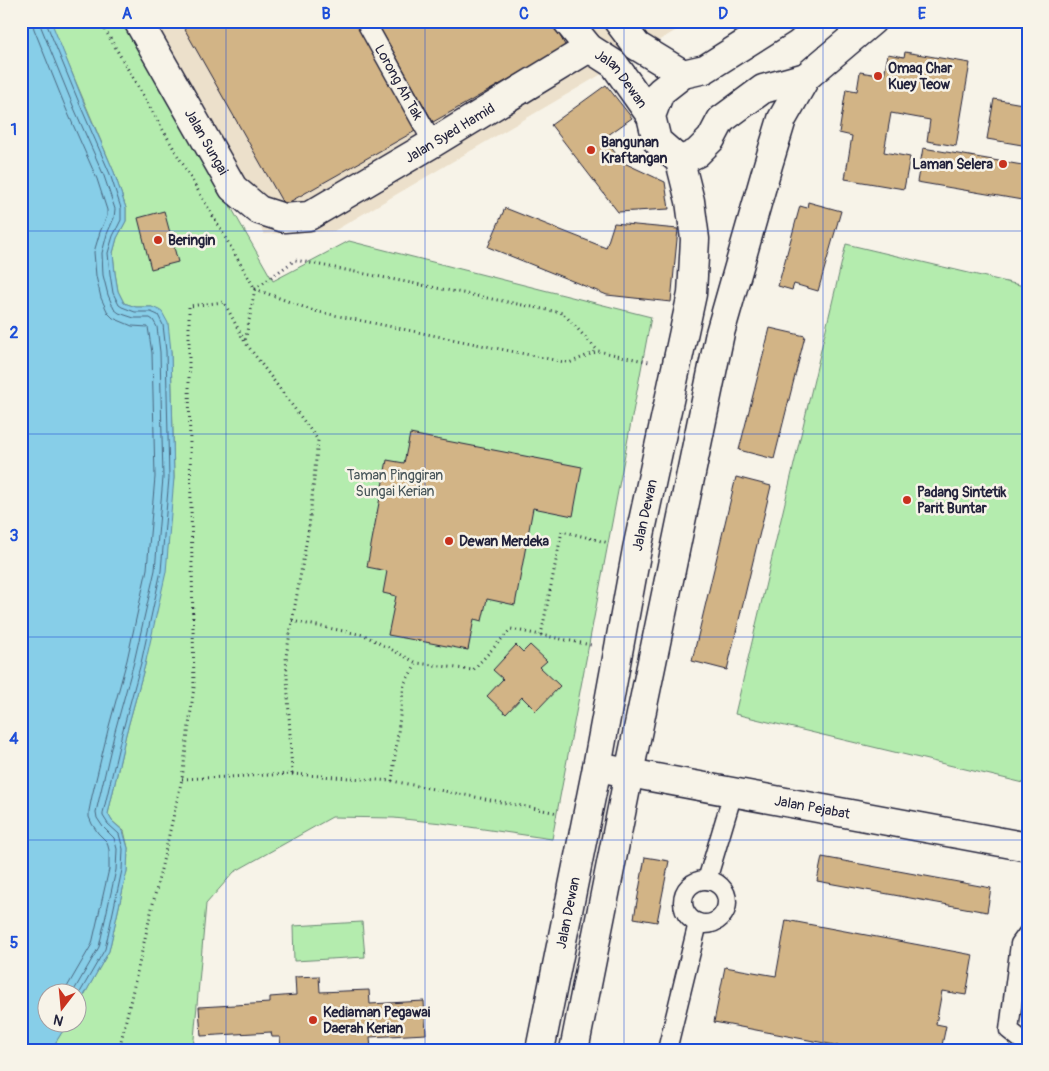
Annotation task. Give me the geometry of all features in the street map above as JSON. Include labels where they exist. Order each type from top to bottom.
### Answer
[{"type":"main road","name":"Jalan Sungai","points":[[138,21],[233,188],[259,210],[284,218],[309,216]]},
{"type":"main road","name":"Jalan Dewan","points":[[540,1050],[597,767],[637,549],[692,294],[695,239],[690,202],[680,161],[657,141],[651,116],[614,64],[589,48],[567,21]]},
{"type":"main road","points":[[651,116],[660,92],[683,74],[705,69],[781,21]]},
{"type":"main road","points":[[574,1050],[628,773],[720,333],[768,165],[782,119],[806,77],[872,21]]},
{"type":"main road","points":[[626,24],[636,46],[683,74]]},
{"type":"main road","name":"Jalan Syed Hamid","points":[[309,216],[589,48]]},
{"type":"main road","points":[[680,161],[697,153],[711,139],[721,120],[763,89],[806,77]]},
{"type":"main road","points":[[637,549],[674,557]]},
{"type":"main road","name":"Jalan Pejabat","points":[[597,767],[1028,847]]},
{"type":"lane","name":"Lorong Ah Tak","points":[[365,21],[433,143]]},
{"type":"lane","points":[[707,880],[734,793]]},
{"type":"lane","points":[[700,880],[717,883],[727,898],[725,911],[717,920],[711,923],[698,923],[687,916],[682,904],[685,891],[689,886],[700,880]]},
{"type":"lane","points":[[667,1050],[698,923]]},
{"type":"lane","points":[[1028,933],[1020,944],[1009,1030],[1028,1045]]},
{"type":"path","points":[[100,21],[255,289],[314,311],[569,363],[598,352],[649,361]]},
{"type":"path","points":[[245,342],[255,289],[295,260],[563,314],[598,352]]},
{"type":"path","points":[[119,1050],[182,779],[194,687],[189,384],[190,306],[224,302],[245,342],[318,440],[309,527],[286,656],[292,774]]},
{"type":"path","points":[[541,635],[562,531],[617,546],[637,549]]},
{"type":"path","points":[[292,621],[364,635],[417,663],[473,670],[511,629],[592,645]]},
{"type":"path","points":[[392,781],[404,684],[417,663]]},
{"type":"path","points":[[182,779],[292,774],[392,781],[564,814]]},
{"type":"shaded area","points":[[140,21],[692,21],[334,231],[264,234]]},
{"type":"green space","name":"Taman Pinggiran Sungai Kerian","points":[[50,21],[125,21],[273,281],[349,241],[651,317],[552,839],[394,818],[332,817],[234,872],[206,904],[193,1050],[51,1050],[61,1034],[88,1034],[88,988],[109,951],[127,871],[128,848],[124,831],[112,821],[108,814],[126,734],[145,665],[174,478],[171,351],[152,307],[136,307],[124,303],[118,291],[113,253],[117,238],[126,221],[126,208],[114,172]]},
{"type":"green space","name":"Padang Sintetik Parit Buntar","points":[[846,244],[1028,287],[1028,784],[735,714]]},
{"type":"green space","points":[[362,922],[365,957],[294,961],[293,926]]},
{"type":"water","points":[[21,21],[50,21],[114,172],[126,208],[126,221],[117,238],[113,253],[118,291],[124,303],[136,307],[152,307],[159,310],[168,323],[171,351],[174,478],[166,572],[108,814],[112,821],[123,831],[128,848],[127,871],[109,951],[88,988],[88,984],[38,984],[38,1034],[61,1034],[51,1050],[21,1050]]},
{"type":"building","points":[[180,21],[356,21],[417,130],[284,205]]},
{"type":"building","points":[[376,21],[552,21],[566,47],[433,122]]},
{"type":"building","points":[[905,52],[970,63],[956,146],[927,141],[930,120],[891,113],[884,152],[910,157],[904,189],[845,179],[852,136],[839,133],[846,89],[857,91],[860,72],[884,76],[888,54],[904,57]]},
{"type":"building","name":"Bangunan Kraftangan","points":[[606,85],[632,118],[604,138],[622,162],[665,182],[669,209],[618,212],[551,125]]},
{"type":"building","points":[[994,99],[1028,105],[1028,146],[987,139]]},
{"type":"building","points":[[923,148],[1028,166],[1028,201],[917,182]]},
{"type":"building","points":[[808,202],[841,211],[818,291],[794,284],[792,290],[778,286],[800,206],[807,208]]},
{"type":"building","points":[[505,208],[606,248],[614,223],[678,229],[671,302],[607,295],[488,247]]},
{"type":"building","name":"Beringin","points":[[164,211],[178,262],[151,269],[138,218]]},
{"type":"building","points":[[770,328],[805,336],[774,459],[739,450]]},
{"type":"building","name":"Dewan Merdeka","points":[[410,434],[582,467],[573,516],[533,508],[515,605],[487,599],[482,621],[474,619],[468,650],[388,635],[396,596],[383,593],[387,571],[367,567],[387,460],[404,463]]},
{"type":"building","points":[[736,477],[771,486],[727,670],[692,661]]},
{"type":"building","points":[[516,645],[523,652],[530,645],[547,661],[540,667],[560,686],[536,711],[522,697],[506,714],[487,696],[503,679],[493,670]]},
{"type":"building","points":[[645,857],[669,861],[657,922],[634,918]]},
{"type":"building","points":[[822,857],[991,888],[987,912],[817,881]]},
{"type":"building","points":[[786,920],[973,955],[966,995],[942,991],[936,1024],[946,1026],[941,1050],[861,1050],[714,1022],[725,967],[776,976]]},
{"type":"building","name":"Kediaman Pegawai Daerah Kerian","points":[[319,976],[320,992],[369,990],[370,1004],[424,1001],[426,1034],[370,1037],[371,1050],[281,1050],[280,1037],[272,1037],[271,1032],[201,1036],[199,1007],[270,1003],[270,997],[296,995],[295,977]]},
{"type":"place","name":"Omaq Char Kuey Teow","points":[[878,76]]},
{"type":"place","name":"Bangunan Kraftangan","points":[[591,150]]},
{"type":"place","name":"Laman Selera","points":[[1003,164]]},
{"type":"place","name":"Beringin","points":[[158,240]]},
{"type":"place","name":"Padang Sintetik Parit Buntar","points":[[907,500]]},
{"type":"place","name":"Dewan Merdeka","points":[[449,541]]},
{"type":"place","name":"Kediaman Pegawai Daerah Kerian","points":[[313,1020]]}]
